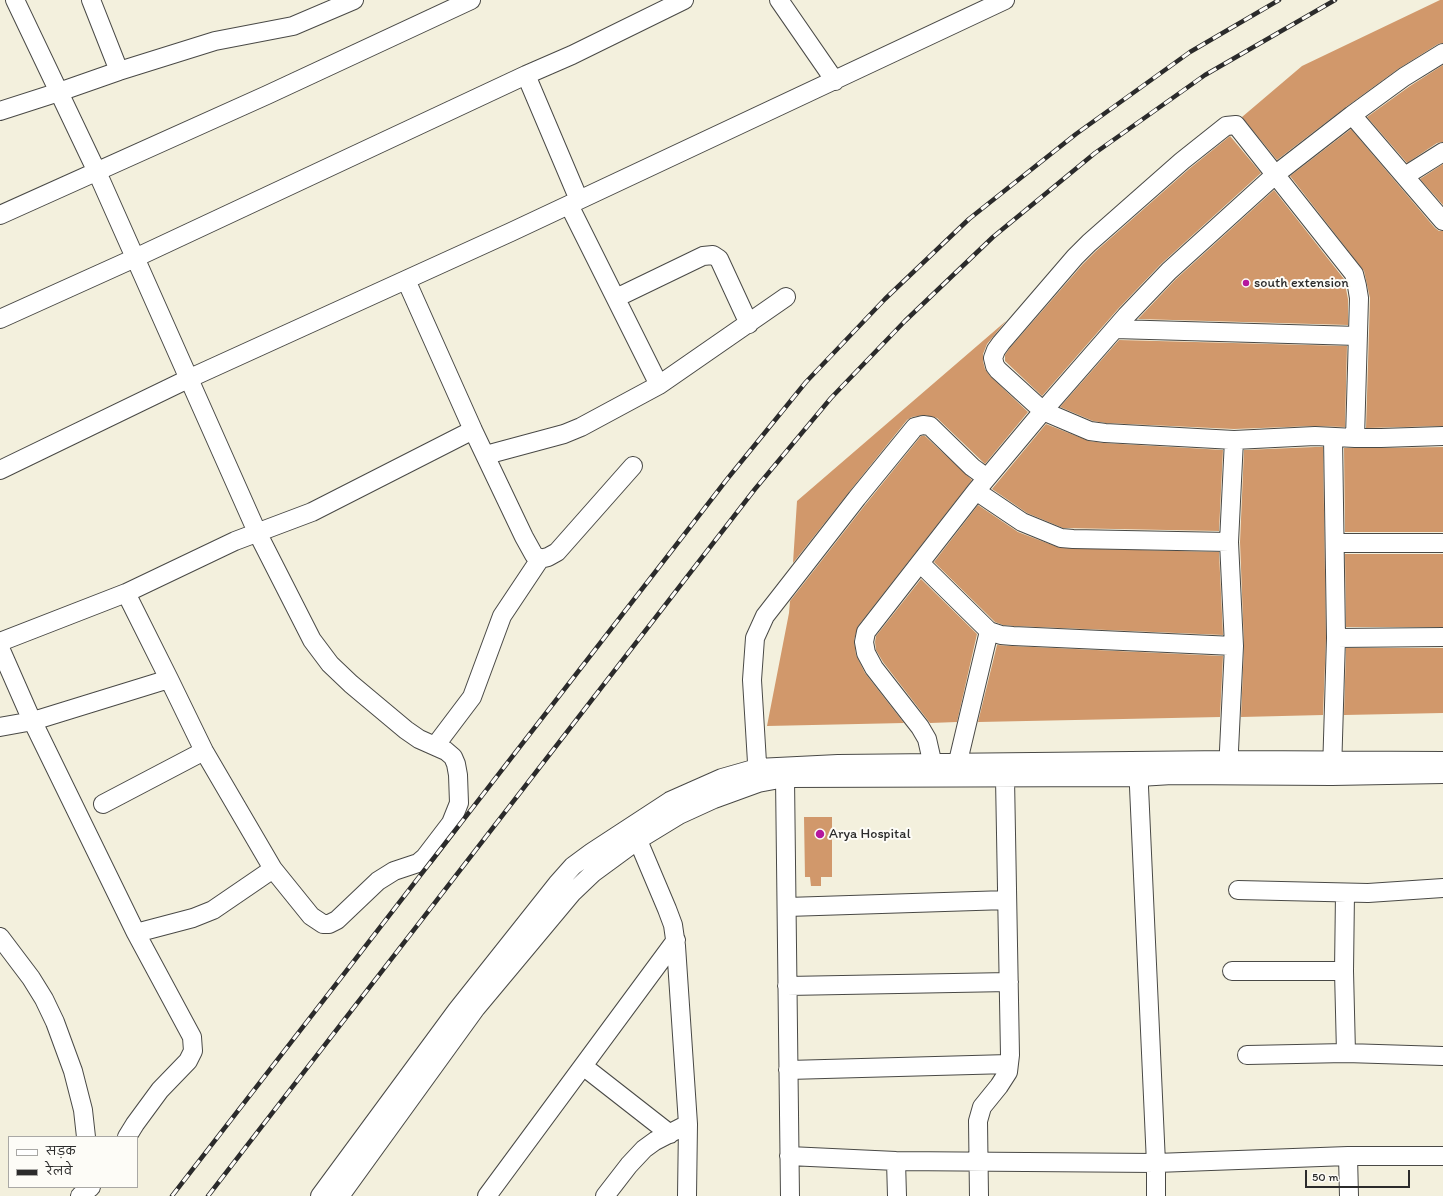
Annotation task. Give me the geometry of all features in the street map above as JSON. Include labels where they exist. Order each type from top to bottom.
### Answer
[{"type":"street","points":[[15,0],[97,172],[257,532],[312,640],[330,664],[351,684],[406,730],[419,739],[446,751],[453,756],[456,764],[459,803],[451,823],[425,857],[418,863],[394,871],[382,878],[337,920],[329,924],[323,924],[311,916],[273,869],[204,751],[126,593]]},
{"type":"street","points":[[91,0],[119,71]]},
{"type":"street","points":[[0,111],[215,41],[293,26],[354,0]]},
{"type":"street","points":[[0,215],[471,0]]},
{"type":"street","points":[[0,319],[572,55],[684,0]]},
{"type":"street","points":[[779,0],[835,81]]},
{"type":"street","points":[[0,470],[188,379],[406,280],[835,81],[1005,0]]},
{"type":"street","points":[[945,770],[920,727],[874,668],[866,653],[864,642],[866,632],[982,484],[1043,411],[1115,329],[1169,272],[1276,174],[1404,77],[1443,53]]},
{"type":"street","points":[[526,75],[574,202],[616,298],[660,385]]},
{"type":"street","points":[[1352,115],[1443,221]]},
{"type":"street","points":[[1355,438],[1358,298],[1354,274],[1240,128],[1236,125],[1226,126],[1182,162],[1075,257],[1001,343],[996,350],[994,358],[995,366],[998,370],[1043,411],[1090,431],[1234,440],[1315,436],[1355,438],[1443,436]]},
{"type":"street","points":[[1405,176],[1443,152]]},
{"type":"street","points":[[616,298],[703,256],[713,255],[720,259],[748,324]]},
{"type":"street","points":[[406,280],[473,430],[534,556],[540,559],[557,552],[633,466]]},
{"type":"street","points":[[486,455],[564,434],[581,427],[660,385],[786,297]]},
{"type":"street","points":[[1115,329],[1358,336]]},
{"type":"street","points":[[758,776],[752,680],[755,638],[765,616],[857,498],[915,427],[922,425],[930,426],[972,467],[982,484],[1022,522],[1061,538],[1228,542]]},
{"type":"street","points":[[0,642],[126,593],[235,541],[330,504],[375,479],[473,430]]},
{"type":"street","points":[[1332,769],[1336,638],[1333,437]]},
{"type":"street","points":[[1229,767],[1234,646],[1228,542],[1234,440]]},
{"type":"street","points":[[1335,543],[1443,543]]},
{"type":"street","points":[[435,746],[472,697],[502,616],[540,559]]},
{"type":"street","points":[[920,563],[989,630],[1001,635],[1234,646]]},
{"type":"street","points":[[945,770],[989,630]]},
{"type":"street","points":[[1336,638],[1443,637]]},
{"type":"street","points":[[0,648],[33,721],[136,933],[192,1037],[193,1051],[188,1061],[160,1090],[128,1136]]},
{"type":"street","points":[[0,727],[33,721],[169,679]]},
{"type":"street","points":[[103,804],[204,751]]},
{"type":"street","points":[[1332,769],[1443,761]]},
{"type":"street","points":[[340,1196],[476,1008],[572,893],[670,802],[695,789],[722,778],[758,776],[838,764],[945,770],[1005,778],[1138,769]]},
{"type":"street","points":[[758,776],[785,778],[945,770],[1138,769],[1172,775],[1229,767],[1332,769],[1443,774]]},
{"type":"street","points":[[1138,769],[1156,1163],[1156,1196]]},
{"type":"street","points":[[785,778],[790,1196]]},
{"type":"street","points":[[979,1196],[978,1121],[982,1107],[1008,1072],[1010,1055],[1005,778]]},
{"type":"street","points":[[635,833],[667,909],[676,940],[688,1124],[686,1196]]},
{"type":"street","points":[[320,1196],[457,1010],[557,884],[573,866],[592,852],[635,833]]},
{"type":"street","points":[[136,933],[193,918],[213,910],[273,869]]},
{"type":"street","points":[[1238,890],[1368,893],[1443,888]]},
{"type":"street","points":[[1346,893],[1344,971],[1346,1053]]},
{"type":"street","points":[[787,907],[1007,900]]},
{"type":"street","points":[[0,937],[31,978],[44,999],[55,1022],[73,1071],[83,1110],[86,1136]]},
{"type":"street","points":[[487,1196],[676,940]]},
{"type":"street","points":[[1232,971],[1344,971]]},
{"type":"street","points":[[787,986],[1009,982]]},
{"type":"street","points":[[1247,1055],[1346,1053],[1443,1056]]},
{"type":"street","points":[[788,1070],[1009,1064]]},
{"type":"street","points":[[583,1066],[670,1134]]},
{"type":"street","points":[[605,1196],[641,1152],[655,1141],[688,1124]]},
{"type":"street","points":[[789,1156],[896,1161],[1156,1163],[1348,1156],[1443,1156]]},
{"type":"street","points":[[1348,1156],[1349,1196]]},
{"type":"street","points":[[896,1161],[897,1196]]},
{"type":"street","points":[[80,1196],[90,1188]]},
{"type":"building","points":[[1440,0],[1443,0],[1443,43],[1438,44],[1398,69],[1277,160],[1242,117],[1302,66]]},
{"type":"building","points":[[1443,65],[1443,142],[1437,143],[1407,163],[1367,117],[1410,86]]},
{"type":"building","points":[[1351,129],[1435,228],[1439,231],[1443,231],[1443,426],[1366,428],[1370,298],[1364,271],[1290,176]]},
{"type":"building","points":[[1230,136],[1261,173],[1161,264],[1118,309],[1042,396],[1005,361],[1005,355],[1009,349],[1096,251],[1189,169]]},
{"type":"building","points":[[1443,164],[1443,205],[1420,179]]},
{"type":"building","points":[[1274,190],[1344,279],[1348,299],[1348,325],[1138,319],[1176,279]]},
{"type":"building","points":[[1006,321],[987,344],[983,354],[983,361],[985,369],[990,376],[1028,412],[985,464],[937,418],[924,415],[912,417],[907,420],[793,563],[797,501]]},
{"type":"building","points":[[1119,340],[1347,346],[1345,427],[1314,426],[1234,429],[1106,423],[1093,421],[1060,407]]},
{"type":"building","points":[[1046,424],[1089,441],[1223,450],[1219,531],[1063,528],[1027,513],[992,489]]},
{"type":"building","points":[[921,436],[925,436],[972,480],[858,626],[854,640],[856,655],[865,673],[904,723],[767,726],[790,601]]},
{"type":"building","points":[[1323,447],[1326,638],[1323,715],[1241,717],[1244,646],[1240,542],[1244,450]]},
{"type":"building","points":[[1443,447],[1443,532],[1345,532],[1344,448]]},
{"type":"building","points":[[978,505],[1018,532],[1060,548],[1219,552],[1223,635],[1014,626],[1003,625],[995,622],[934,562]]},
{"type":"building","points":[[1345,554],[1443,554],[1443,627],[1346,627]]},
{"type":"building","points":[[921,579],[977,634],[957,722],[930,723],[883,662],[876,650],[876,636]]},
{"type":"building","points":[[997,645],[1223,656],[1220,717],[978,722]]},
{"type":"building","points":[[1346,648],[1443,648],[1443,713],[1344,715]]},
{"type":"building","points":[[804,817],[832,817],[832,877],[821,877],[821,886],[811,886],[810,877],[805,877]]},
{"type":"railway","points":[[172,1196],[728,478],[806,382],[885,299],[969,219],[1076,134],[1190,52],[1279,0]]},
{"type":"railway","points":[[208,1196],[755,489],[831,398],[905,321],[993,237],[1095,153],[1205,75],[1335,0]]},
{"type":"place","name":"south extension","points":[[1246,283]]},
{"type":"place","name":"Arya Hospital","points":[[820,834]]}]
